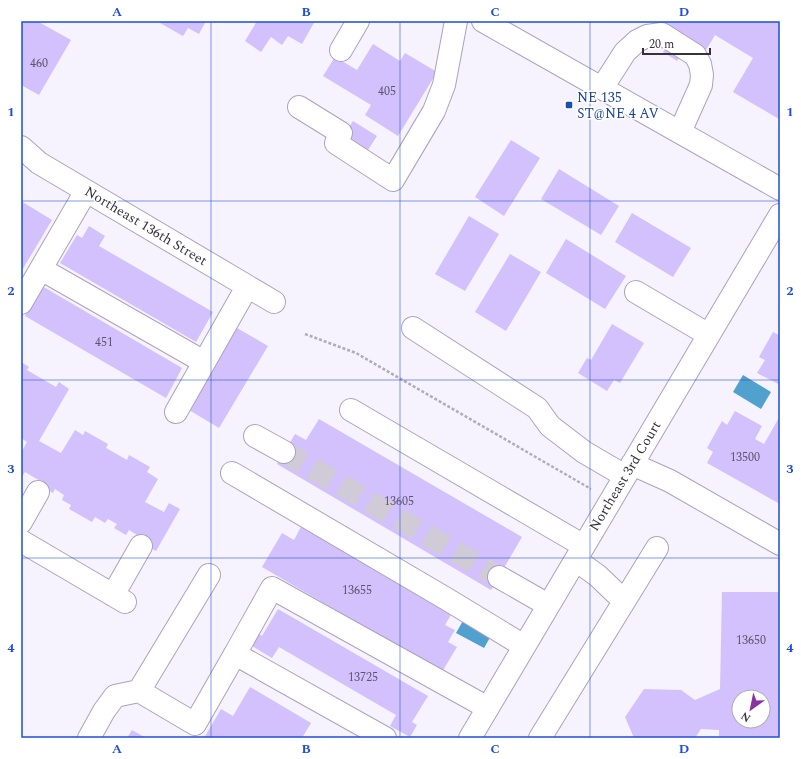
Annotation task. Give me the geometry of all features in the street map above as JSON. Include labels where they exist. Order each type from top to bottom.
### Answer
[{"type":"street","points":[[341,50],[358,21]]},
{"type":"street","points":[[299,107],[341,133],[336,143],[393,180],[434,111],[444,85],[456,21]]},
{"type":"street","points":[[483,21],[780,189]]},
{"type":"street","points":[[602,88],[625,52],[637,41],[647,36],[662,34],[696,55],[700,64],[702,75],[700,85],[680,132]]},
{"type":"street","name":"Northeast 136th Street","points":[[21,147],[39,163],[274,302]]},
{"type":"street","points":[[21,303],[86,191]]},
{"type":"street","name":"Northeast 3rd Court","points":[[470,738],[780,215]]},
{"type":"street","points":[[41,269],[204,362]]},
{"type":"street","points":[[176,412],[247,286]]},
{"type":"street","points":[[636,292],[709,335]]},
{"type":"street","points":[[413,328],[537,408],[550,426],[584,452],[629,470],[670,481],[780,544]]},
{"type":"street","points":[[351,410],[580,553],[598,576],[624,601]]},
{"type":"street","points":[[256,436],[284,452]]},
{"type":"street","points":[[232,473],[524,646]]},
{"type":"street","points":[[21,522],[38,492]]},
{"type":"street","points":[[21,541],[119,598],[141,546]]},
{"type":"street","points":[[540,738],[657,548]]},
{"type":"street","points":[[139,691],[209,575]]},
{"type":"street","points":[[499,577],[548,605]]},
{"type":"street","points":[[89,738],[104,711],[115,696],[139,691],[195,724],[272,588],[488,708]]},
{"type":"street","points":[[235,654],[385,738]]},
{"type":"path","points":[[305,334],[356,353],[593,490]]},
{"type":"water","points":[[743,375],[771,392],[761,409],[733,392]]},
{"type":"water","points":[[464,619],[492,634],[484,648],[456,633]]},
{"type":"building","points":[[21,21],[37,21],[71,40],[39,95],[21,85]]},
{"type":"building","points":[[161,21],[206,21],[199,34],[188,28],[183,36],[160,23]]},
{"type":"building","points":[[257,21],[315,21],[302,44],[288,36],[282,45],[271,37],[261,52],[245,41]]},
{"type":"building","points":[[660,21],[780,21],[779,119],[733,92],[753,58],[715,35],[706,50],[690,40],[677,61],[663,52],[675,31]]},
{"type":"building","points":[[373,44],[400,61],[405,53],[437,72],[398,136],[365,115],[371,105],[323,76],[335,57],[357,70]]},
{"type":"building","points":[[353,121],[377,136],[368,150],[344,135]]},
{"type":"building","points":[[511,140],[540,158],[504,216],[475,197]]},
{"type":"building","points":[[559,169],[619,206],[601,235],[541,199]]},
{"type":"building","points":[[21,201],[52,220],[21,272]]},
{"type":"building","points":[[632,213],[691,248],[673,277],[615,242]]},
{"type":"building","points":[[469,216],[499,234],[465,291],[435,274]]},
{"type":"building","points":[[89,226],[105,236],[99,246],[213,312],[196,342],[60,263],[77,235],[82,238]]},
{"type":"building","points":[[566,239],[626,276],[605,309],[546,273]]},
{"type":"building","points":[[510,254],[541,272],[506,331],[475,312]]},
{"type":"building","points":[[42,286],[182,368],[166,398],[25,316]]},
{"type":"building","points":[[612,324],[644,343],[620,383],[614,380],[607,391],[578,373],[587,358],[591,360]]},
{"type":"building","points":[[237,328],[268,346],[219,428],[189,410]]},
{"type":"building","points":[[773,332],[779,335],[780,333],[780,385],[757,373],[765,360],[759,357]]},
{"type":"building","points":[[21,362],[29,367],[27,370],[56,387],[59,382],[69,389],[39,441],[61,453],[75,430],[83,435],[85,431],[108,444],[106,448],[127,460],[129,455],[150,467],[147,472],[158,479],[145,502],[164,512],[169,503],[180,509],[156,551],[145,545],[147,541],[129,530],[126,535],[114,528],[117,524],[108,519],[105,523],[95,517],[92,522],[69,509],[71,505],[62,500],[64,495],[55,489],[53,493],[40,486],[42,482],[25,472],[21,478],[21,453],[27,442],[21,438]]},
{"type":"building","points":[[735,411],[762,426],[755,439],[764,444],[780,416],[780,504],[707,463],[713,452],[707,448],[722,421],[727,425]]},
{"type":"building","points":[[319,419],[522,537],[491,590],[277,464],[295,434],[306,440]]},
{"type":"building","points":[[302,525],[452,613],[445,625],[455,630],[448,642],[457,647],[442,672],[262,567],[282,533],[294,540]]},
{"type":"building","points":[[722,592],[780,592],[780,738],[719,738],[719,730],[701,729],[695,738],[634,738],[625,717],[644,689],[681,690],[695,700],[720,689]]},
{"type":"building","points":[[278,609],[428,696],[412,722],[417,725],[410,737],[390,726],[396,715],[279,647],[272,658],[252,646],[259,634],[262,636]]},
{"type":"building","points":[[250,687],[311,723],[302,738],[204,738],[221,709],[233,716]]},
{"type":"building","points":[[132,730],[146,738],[127,738]]},
{"type":"tunnel","points":[[284,452],[499,577]]},
{"type":"place","name":"NE 135 ST@NE 4 AV","points":[[569,105]]}]
